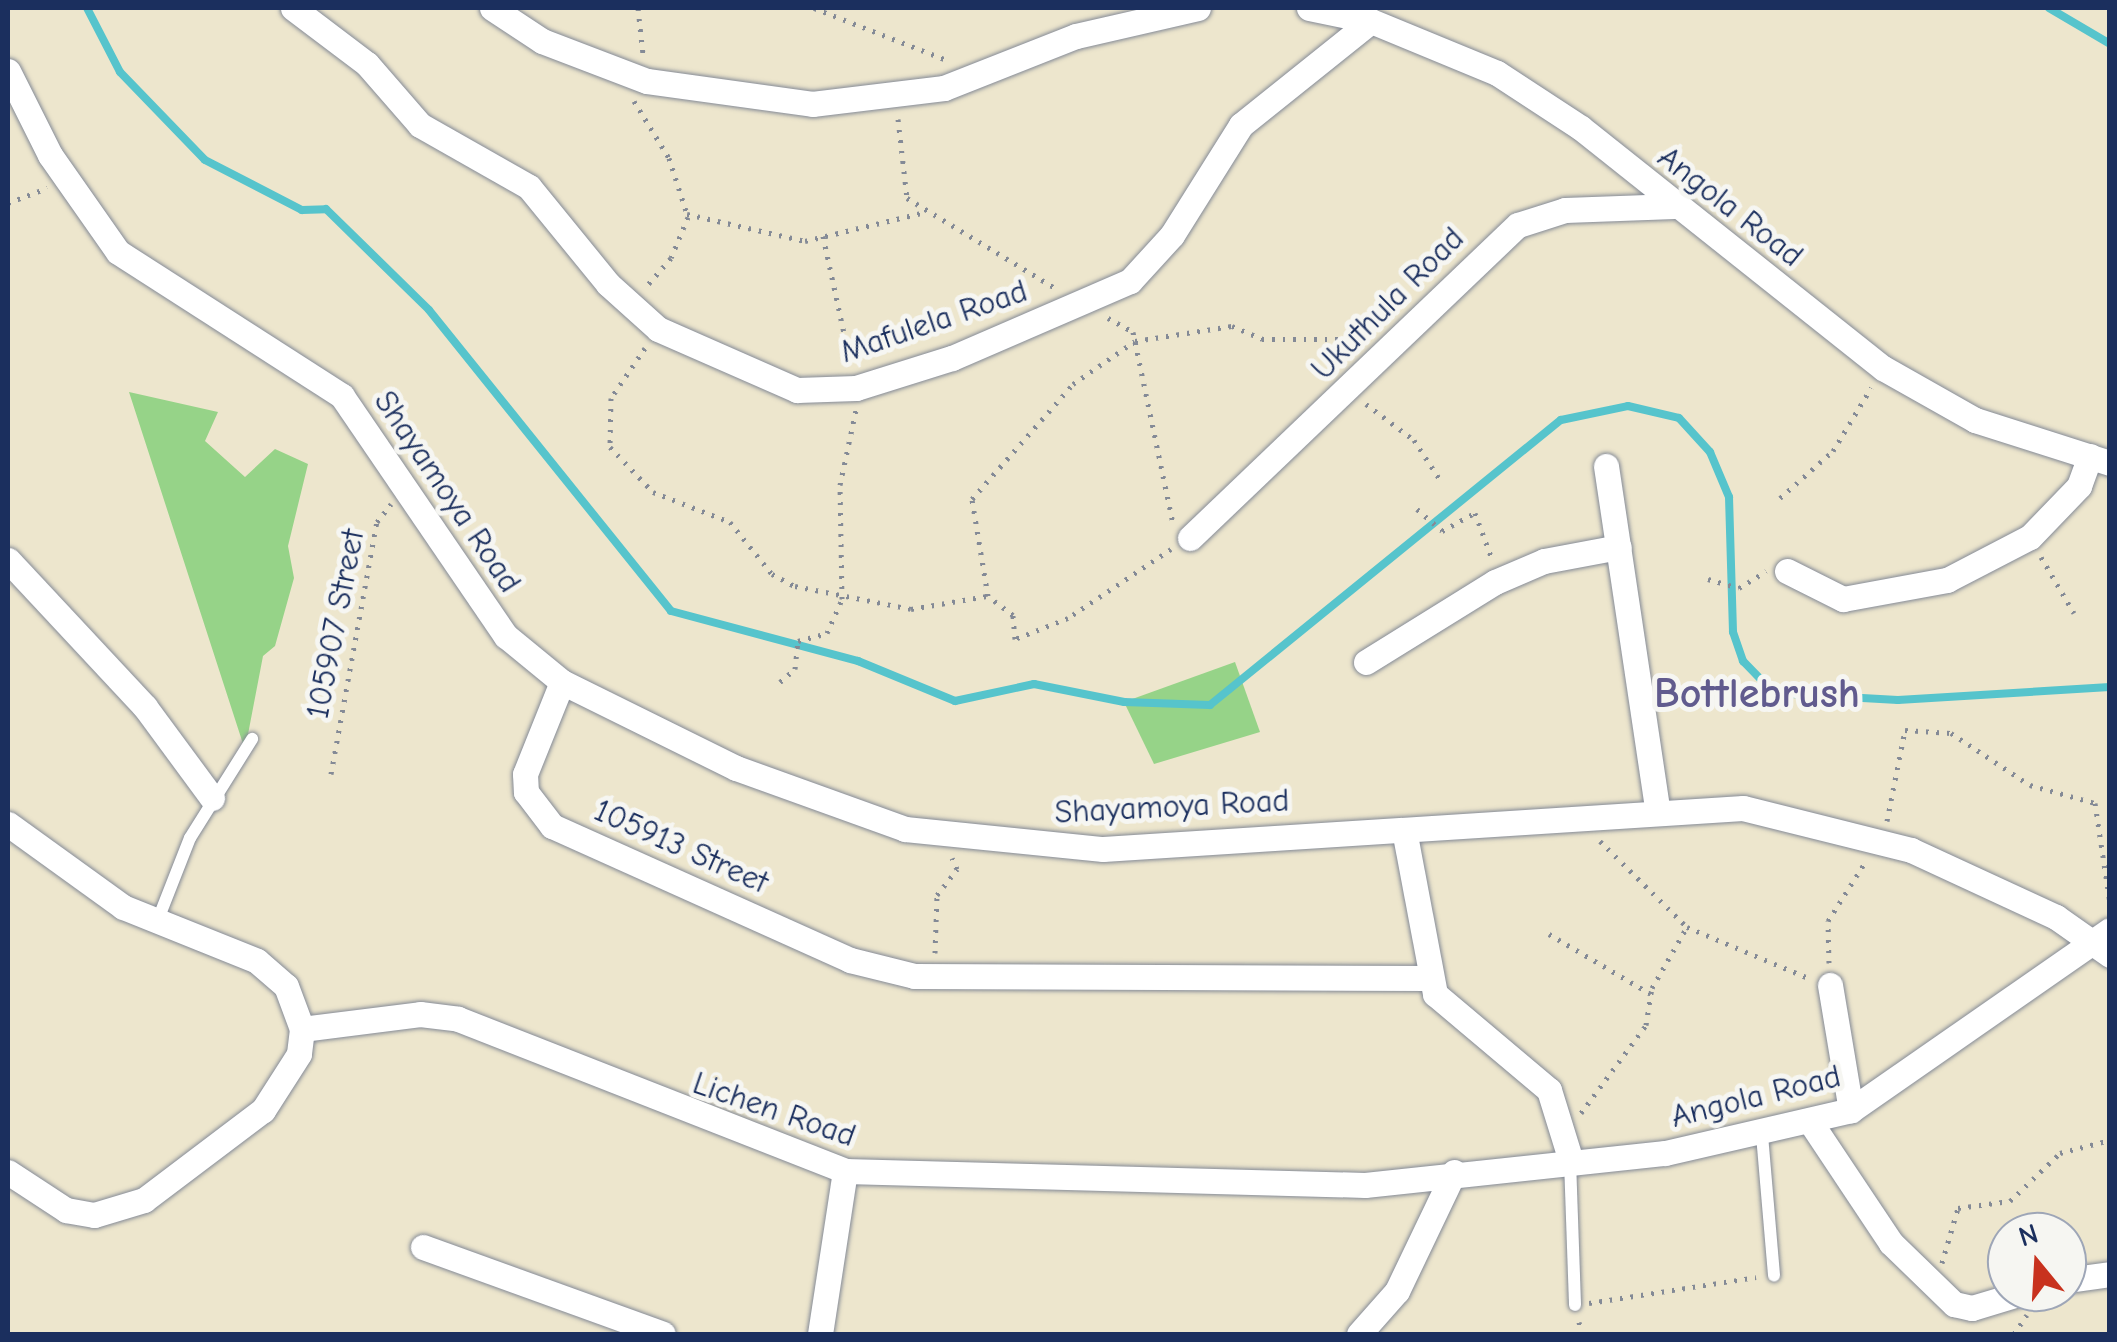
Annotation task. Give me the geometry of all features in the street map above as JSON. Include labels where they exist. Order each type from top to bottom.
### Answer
[{"type":"street","name":"Mafulela Road","points":[[293,8],[367,64],[420,125],[529,187],[630,305],[658,328],[759,380],[856,388],[1130,281],[1172,235],[1241,126],[1372,21]]},
{"type":"street","points":[[492,8],[542,41],[646,81],[812,104],[897,100],[972,77],[1076,36],[1198,8]]},
{"type":"street","name":"Angola Road","points":[[1308,8],[1372,21],[1496,73],[1883,368],[1975,420],[2100,459]]},
{"type":"street","name":"Shayamoya Road","points":[[8,71],[66,180],[136,268],[200,299],[335,390],[506,636],[562,682],[736,768],[941,837],[1103,849],[1405,835],[1592,819],[1658,808],[1742,808],[1880,841],[2056,916],[2104,942]]},
{"type":"street","name":"Ukuthula Road","points":[[1190,538],[1518,225],[1565,210],[1674,206]]},
{"type":"street","points":[[1787,571],[1844,599],[1888,596],[1946,580],[2030,537],[2100,459]]},
{"type":"street","points":[[1606,466],[1658,808]]},
{"type":"street","points":[[1366,662],[1499,581],[1584,550],[1619,547]]},
{"type":"street","points":[[8,560],[145,707],[212,798]]},
{"type":"street","name":"105913 Street","points":[[562,682],[525,774],[526,792],[552,826],[850,960],[934,976],[1254,971],[1324,984],[1353,974],[1430,978]]},
{"type":"street","points":[[8,824],[157,922],[258,960],[286,986],[302,1029],[299,1054],[263,1110],[144,1200],[94,1214],[66,1210],[8,1172]]},
{"type":"street","points":[[1405,835],[1430,978],[1448,1012],[1549,1090],[1566,1124],[1570,1158]]},
{"type":"street","name":"Angola Road","points":[[1365,1185],[1762,1135],[1851,1110],[2104,942]]},
{"type":"street","points":[[1830,985],[1851,1110]]},
{"type":"street","name":"Lichen Road","points":[[302,1029],[420,1014],[458,1019],[845,1172],[1365,1185]]},
{"type":"street","points":[[1811,1123],[1891,1244],[1928,1282],[1972,1308],[1987,1303]]},
{"type":"street","points":[[820,1334],[845,1172]]},
{"type":"street","points":[[1359,1334],[1397,1291],[1454,1172]]},
{"type":"street","points":[[423,1246],[663,1334]]},
{"type":"lane","points":[[157,922],[212,798],[252,739]]},
{"type":"lane","points":[[1762,1135],[1774,1274]]},
{"type":"lane","points":[[1570,1158],[1576,1305]]},
{"type":"path","points":[[630,305],[672,258],[688,214],[668,158],[632,104],[646,81],[638,8]]},
{"type":"path","points":[[814,8],[937,52],[972,77]]},
{"type":"path","points":[[8,202],[66,180]]},
{"type":"path","points":[[688,214],[805,240],[926,212]]},
{"type":"path","points":[[780,682],[795,669],[798,642],[827,633],[842,592],[840,484],[856,434],[856,388],[823,236]]},
{"type":"path","points":[[1190,538],[1068,618],[1015,639],[1014,615],[988,596],[972,499],[1073,384],[1135,341],[1232,326],[1289,341],[1404,337]]},
{"type":"path","points":[[658,328],[611,398],[610,448],[653,492],[730,522],[772,574],[911,609],[988,596]]},
{"type":"path","points":[[1780,498],[1833,451],[1883,368]]},
{"type":"path","points":[[1348,390],[1414,440],[1439,478]]},
{"type":"path","name":"105907 Street","points":[[331,774],[376,522],[403,491]]},
{"type":"path","points":[[1417,508],[1442,531],[1475,513],[1499,581]]},
{"type":"path","points":[[2030,537],[2074,613]]},
{"type":"path","points":[[1708,579],[1719,588],[1739,588]]},
{"type":"path","points":[[1592,819],[1603,850],[1687,927],[1830,985],[1828,922],[1880,841],[1899,790],[1905,730],[1951,733],[2030,785],[2095,803],[2110,903]]},
{"type":"path","points":[[934,976],[937,895],[957,868],[941,837]]},
{"type":"path","points":[[1566,1124],[1622,1063],[1646,1026],[1651,994],[1687,927]]},
{"type":"path","points":[[1548,934],[1651,994]]},
{"type":"path","points":[[1928,1282],[1952,1246],[1958,1208],[2010,1201],[2060,1153],[2110,1140]]},
{"type":"path","points":[[1576,1305],[1774,1274]]},
{"type":"green space","points":[[129,392],[218,412],[205,441],[245,477],[275,449],[308,464],[288,546],[294,578],[275,646],[263,656],[245,750]]},
{"type":"green space","points":[[1235,662],[1260,732],[1154,764],[1124,702]]},
{"type":"waterway","points":[[87,8],[120,72],[205,160],[302,210],[326,209],[429,310],[671,611],[858,661],[955,701],[1034,684],[1124,702],[1210,705],[1561,420],[1628,406],[1679,418],[1710,452],[1729,497],[1733,632],[1743,661],[1774,693],[1898,700],[2110,687]]},
{"type":"waterway","points":[[2049,8],[2110,44]]},
{"type":"district","name":"Bottlebrush","points":[[1757,694]]}]
